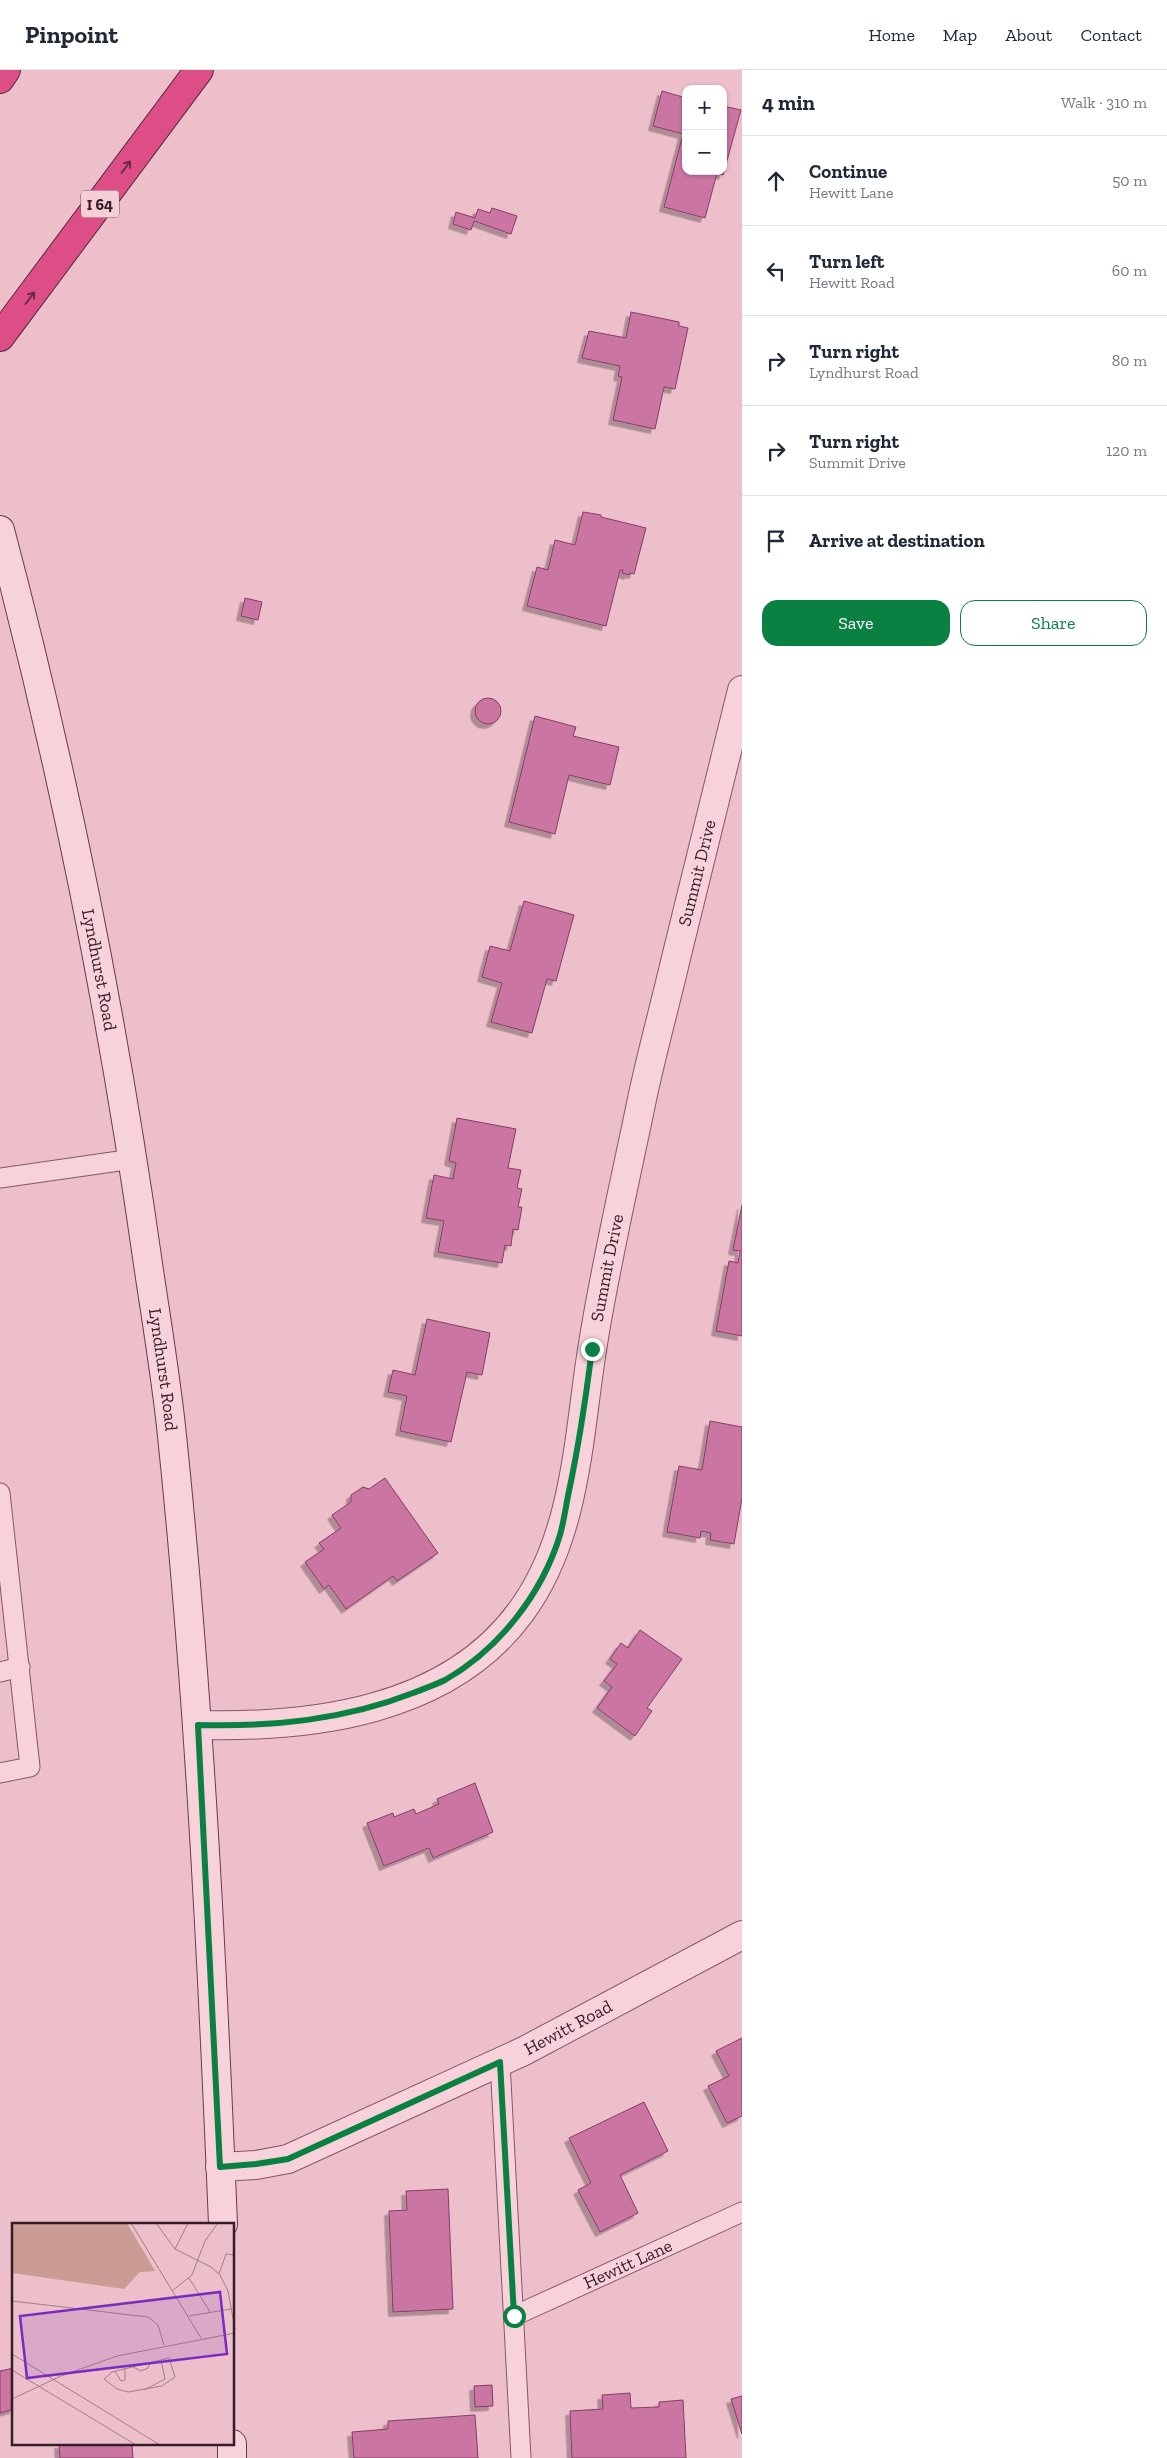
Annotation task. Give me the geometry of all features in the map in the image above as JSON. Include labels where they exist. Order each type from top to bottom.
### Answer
[{"type":"highway","points":[[0,79],[6,70]]},
{"type":"highway","name":"I 64","points":[[0,337],[198,70]]},
{"type":"street","name":"Lyndhurst Road","points":[[0,530],[28,636],[74,835],[134,1159],[170,1421],[198,1725],[223,2223]]},
{"type":"street","name":"Summit Drive","points":[[198,1725],[250,1726],[326,1718],[388,1703],[444,1680],[481,1654],[513,1621],[543,1577],[560,1535],[580,1438],[592,1349],[643,1093],[742,690]]},
{"type":"street","name":"Hewitt Road","points":[[220,2167],[288,2159],[500,2062],[742,1935]]},
{"type":"lane","points":[[0,1178],[134,1159]]},
{"type":"lane","points":[[0,1493],[2,1533],[20,1667],[30,1767],[0,1773]]},
{"type":"lane","points":[[0,1672],[20,1667]]},
{"type":"lane","points":[[500,2062],[521,2458]]},
{"type":"lane","name":"Hewitt Lane","points":[[514,2316],[742,2212]]},
{"type":"building","points":[[662,91],[682,97],[682,134],[653,126]]},
{"type":"building","points":[[727,107],[741,110],[727,161]]},
{"type":"building","points":[[682,138],[682,175],[716,175],[705,218],[664,207]]},
{"type":"building","points":[[492,208],[517,216],[511,234],[474,221],[471,230],[453,224],[456,212],[475,218],[478,209],[490,213]]},
{"type":"building","points":[[631,312],[679,322],[679,326],[688,328],[675,389],[664,387],[655,429],[613,420],[622,377],[618,376],[620,366],[582,358],[589,331],[626,338]]},
{"type":"building","points":[[583,512],[601,515],[601,517],[646,528],[634,574],[622,573],[623,570],[620,570],[606,626],[527,606],[537,567],[548,570],[555,540],[575,545]]},
{"type":"building","points":[[245,598],[262,602],[258,620],[241,616]]},
{"type":"building","points":[[488,698],[497,702],[501,711],[497,720],[488,724],[479,720],[475,711],[479,702]]},
{"type":"building","points":[[535,716],[576,727],[573,736],[619,747],[610,785],[569,775],[555,834],[509,822]]},
{"type":"building","points":[[524,901],[574,915],[556,981],[547,979],[532,1033],[491,1022],[502,983],[482,977],[490,946],[510,951]]},
{"type":"building","points":[[457,1118],[516,1129],[508,1168],[521,1170],[517,1188],[522,1189],[518,1207],[522,1207],[518,1230],[513,1229],[511,1246],[505,1245],[502,1263],[438,1252],[444,1221],[426,1218],[434,1175],[453,1179],[456,1163],[449,1161]]},
{"type":"building","points":[[742,1205],[742,1336],[716,1331],[729,1261],[738,1263],[740,1251],[733,1250]]},
{"type":"building","points":[[427,1319],[490,1333],[482,1375],[467,1372],[451,1442],[400,1431],[407,1396],[388,1392],[393,1370],[415,1375]]},
{"type":"building","points":[[710,1421],[742,1427],[742,1498],[734,1544],[710,1540],[711,1533],[701,1531],[700,1538],[667,1532],[679,1466],[702,1470]]},
{"type":"building","points":[[385,1478],[438,1553],[397,1581],[393,1576],[346,1609],[329,1585],[324,1589],[305,1562],[324,1549],[319,1543],[341,1528],[332,1515],[351,1502],[351,1495],[363,1487],[369,1489]]},
{"type":"building","points":[[640,1630],[682,1659],[647,1708],[652,1711],[635,1736],[597,1708],[612,1687],[604,1681],[617,1664],[610,1659],[621,1643],[628,1648]]},
{"type":"building","points":[[475,1783],[493,1832],[433,1858],[429,1848],[384,1866],[367,1823],[393,1813],[394,1817],[414,1809],[416,1814],[439,1804],[437,1799]]},
{"type":"building","points":[[742,2038],[742,2116],[727,2123],[708,2086],[729,2076],[716,2051]]},
{"type":"building","points":[[644,2102],[668,2151],[620,2175],[638,2213],[600,2232],[578,2190],[591,2183],[569,2138]]},
{"type":"building","points":[[448,2189],[453,2309],[393,2312],[389,2211],[407,2210],[406,2191]]},
{"type":"building","points":[[12,2368],[12,2410],[0,2413],[0,2371]]},
{"type":"building","points":[[492,2385],[493,2406],[475,2407],[474,2386]]},
{"type":"building","points":[[630,2393],[631,2408],[659,2407],[659,2402],[683,2400],[686,2458],[572,2458],[570,2411],[603,2409],[602,2395]]},
{"type":"building","points":[[742,2396],[742,2434],[731,2399]]},
{"type":"building","points":[[475,2415],[478,2458],[354,2458],[352,2432],[388,2429],[388,2421]]},
{"type":"building","points":[[59,2446],[132,2446],[133,2458],[60,2458]]},
{"type":"route","points":[[514,2316],[500,2062],[288,2159],[220,2167],[198,1725],[250,1726],[326,1718],[388,1703],[444,1680],[481,1654],[519,1615],[543,1577],[560,1535],[580,1438],[592,1349]]}]
